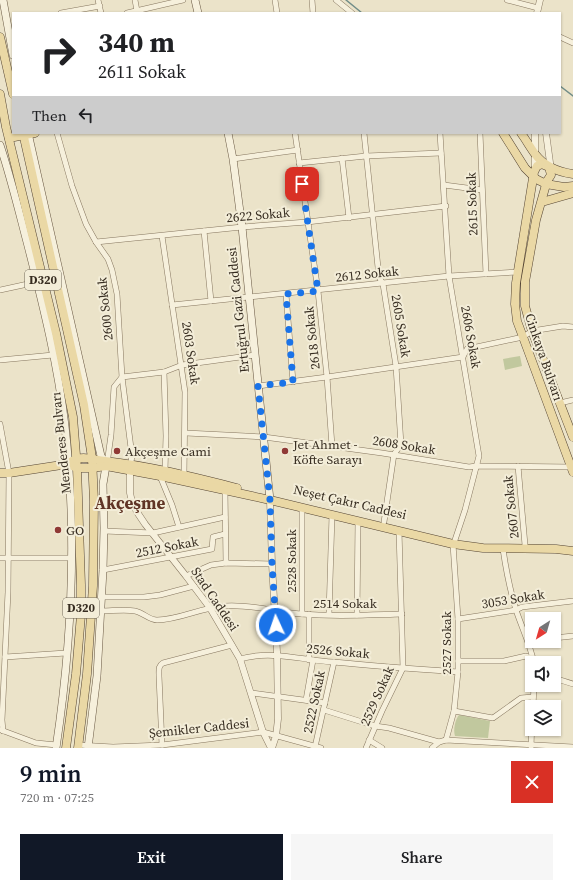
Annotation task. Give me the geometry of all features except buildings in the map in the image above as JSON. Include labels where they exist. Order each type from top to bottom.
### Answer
[{"type":"main road","points":[[3,0],[12,50]]},
{"type":"main road","points":[[195,0],[198,12]]},
{"type":"main road","points":[[0,37],[12,90]]},
{"type":"main road","name":"Menderes Bulvarı","points":[[0,94],[9,126],[8,138],[59,349],[73,417],[81,556],[81,614],[76,674],[66,748]]},
{"type":"main road","points":[[8,138],[27,134],[101,456],[107,464],[102,484],[104,530],[103,570],[97,676],[88,747]]},
{"type":"main road","name":"Menderes Bulvarı","points":[[27,134],[84,406],[92,458],[94,501],[93,586],[87,674],[78,747]]},
{"type":"main road","name":"Ertuğrul Gazi Caddesi","points":[[228,134],[242,227],[270,498]]},
{"type":"main road","points":[[504,134],[526,168],[540,178],[564,187],[573,186]]},
{"type":"main road","points":[[521,134],[526,139],[535,154],[549,168],[551,175],[540,178]]},
{"type":"main road","points":[[0,145],[37,282],[53,355],[64,420],[68,464],[72,558],[69,630],[56,747]]},
{"type":"main road","points":[[540,178],[539,165],[573,174]]},
{"type":"main road","name":"Cinkaya Bulvarı","points":[[540,178],[542,202],[536,220],[524,282],[525,306],[532,331],[573,437]]},
{"type":"main road","name":"Cinkaya Bulvarı","points":[[540,178],[517,272],[515,304],[517,321],[572,469]]},
{"type":"main road","points":[[542,202],[573,193]]},
{"type":"main road","name":"Neşet Çakır Caddesi","points":[[76,459],[92,458],[107,464],[162,474],[225,490],[384,522],[454,542],[490,545],[573,545]]},
{"type":"main road","points":[[4,473],[68,464],[76,459]]},
{"type":"main road","points":[[68,464],[77,468]]},
{"type":"main road","name":"Neşet Çakır Caddesi","points":[[77,468],[92,468],[107,464]]},
{"type":"main road","name":"Neşet Çakır Caddesi","points":[[162,474],[184,474],[302,508],[399,531],[483,548],[556,549],[573,551]]},
{"type":"street","points":[[98,0],[101,12]]},
{"type":"street","points":[[135,0],[137,10]]},
{"type":"street","points":[[130,12],[184,0]]},
{"type":"street","points":[[275,0],[277,12]]},
{"type":"street","points":[[312,0],[313,12]]},
{"type":"street","points":[[336,0],[351,12]]},
{"type":"street","points":[[507,0],[538,10],[540,0]]},
{"type":"street","points":[[67,12],[100,6]]},
{"type":"street","points":[[561,37],[573,43]]},
{"type":"street","name":"2600 Sokak","points":[[57,134],[78,205],[86,224],[108,259],[117,294],[122,376],[114,387],[107,464]]},
{"type":"street","name":"2618 Sokak","points":[[296,134],[307,222],[318,291],[327,377],[332,446]]},
{"type":"street","name":"2605 Sokak","points":[[364,134],[379,277],[383,284],[396,366],[401,445],[394,454],[384,522]]},
{"type":"street","name":"2606 Sokak","points":[[440,134],[446,206],[449,276],[479,456],[465,510],[454,542]]},
{"type":"street","name":"2615 Sokak","points":[[480,134],[486,274]]},
{"type":"street","points":[[535,134],[535,154],[540,178]]},
{"type":"street","points":[[546,134],[549,168]]},
{"type":"street","points":[[233,159],[298,150]]},
{"type":"street","points":[[299,163],[366,156],[441,153]]},
{"type":"street","points":[[342,158],[349,218]]},
{"type":"street","points":[[444,185],[482,190]]},
{"type":"street","name":"2622 Sokak","points":[[96,242],[349,218],[446,206]]},
{"type":"street","points":[[204,232],[211,301]]},
{"type":"street","name":"2603 Sokak","points":[[162,236],[185,392],[186,433],[184,474]]},
{"type":"street","name":"2612 Sokak","points":[[172,306],[449,276],[517,272]]},
{"type":"street","points":[[0,290],[37,282]]},
{"type":"street","points":[[286,294],[293,382]]},
{"type":"street","points":[[258,386],[463,357],[467,349],[523,337],[532,331],[563,326],[573,327]]},
{"type":"street","points":[[0,360],[53,355]]},
{"type":"street","points":[[130,467],[132,456],[122,376],[164,372],[182,365],[255,355]]},
{"type":"street","points":[[164,372],[166,436],[162,474],[179,526]]},
{"type":"street","points":[[560,403],[573,400]]},
{"type":"street","points":[[0,424],[8,558],[2,730],[36,743],[56,747]]},
{"type":"street","name":"2608 Sokak","points":[[186,433],[264,437],[394,454],[469,467],[518,466],[572,469]]},
{"type":"street","name":"2607 Sokak","points":[[518,466],[525,545]]},
{"type":"street","name":"Stad Caddesi","points":[[130,467],[132,502],[145,524],[210,608],[240,659],[252,693],[263,732],[272,748]]},
{"type":"street","points":[[225,490],[226,563]]},
{"type":"street","name":"Ertuğrul Gazi Caddesi","points":[[270,498],[272,564],[278,656],[278,719],[276,736],[272,748]]},
{"type":"street","name":"2528 Sokak","points":[[302,508],[302,614]]},
{"type":"street","points":[[329,614],[332,515]]},
{"type":"street","points":[[104,530],[153,533],[225,517]]},
{"type":"street","points":[[357,615],[358,521]]},
{"type":"street","name":"2529 Sokak","points":[[366,748],[402,668],[399,531]]},
{"type":"street","name":"2512 Sokak","points":[[103,570],[172,558],[212,549],[213,537],[225,534]]},
{"type":"street","name":"2527 Sokak","points":[[446,740],[454,711],[458,672],[458,619],[454,542]]},
{"type":"street","points":[[502,549],[507,577],[516,610],[525,630]]},
{"type":"street","points":[[0,558],[72,558]]},
{"type":"street","points":[[186,576],[211,565],[226,563],[272,564]]},
{"type":"street","points":[[102,597],[144,597],[160,595],[194,586]]},
{"type":"street","name":"3053 Sokak","points":[[458,619],[516,610],[522,607],[573,601]]},
{"type":"street","name":"2514 Sokak","points":[[101,611],[133,611],[143,613],[151,620],[166,620],[210,608],[225,606],[264,608],[302,614],[402,614]]},
{"type":"street","points":[[306,700],[311,660],[309,614]]},
{"type":"street","points":[[561,637],[573,636]]},
{"type":"street","points":[[162,745],[159,667],[163,663],[232,645]]},
{"type":"street","points":[[5,657],[66,653]]},
{"type":"street","name":"2526 Sokak","points":[[240,659],[252,656],[278,656],[458,672]]},
{"type":"street","points":[[458,661],[504,661],[525,656]]},
{"type":"street","name":"2522 Sokak","points":[[318,747],[325,703],[334,662]]},
{"type":"street","points":[[561,680],[573,684]]},
{"type":"street","points":[[533,692],[533,700]]},
{"type":"street","points":[[252,693],[325,703]]},
{"type":"street","points":[[454,711],[493,718],[521,698],[533,696]]},
{"type":"street","points":[[324,710],[375,726],[389,728],[439,742]]},
{"type":"street","name":"Şemikler Caddesi","points":[[78,747],[162,745],[263,732],[318,747]]},
{"type":"street","points":[[531,736],[531,746]]},
{"type":"street","points":[[369,740],[382,748]]},
{"type":"street","points":[[432,748],[439,742],[446,740],[505,746],[573,747]]},
{"type":"street","points":[[465,741],[465,748]]},
{"type":"green space","points":[[520,356],[522,366],[505,370],[503,359]]},
{"type":"green space","points":[[459,715],[490,721],[488,738],[455,736],[455,725]]},
{"type":"waterway","points":[[346,0],[361,12]]},
{"type":"waterway","points":[[561,87],[573,96]]},
{"type":"place","name":"Akçeşme Cami","points":[[117,451]]},
{"type":"place","name":"Jet Ahmet - Köfte Sarayı","points":[[285,451]]},
{"type":"place","name":"GO","points":[[58,530]]},
{"type":"district","name":"Akçeşme","points":[[130,503]]},
{"type":"route","points":[[276,625],[270,500],[258,386],[293,382],[286,294],[318,291],[302,184]]}]
